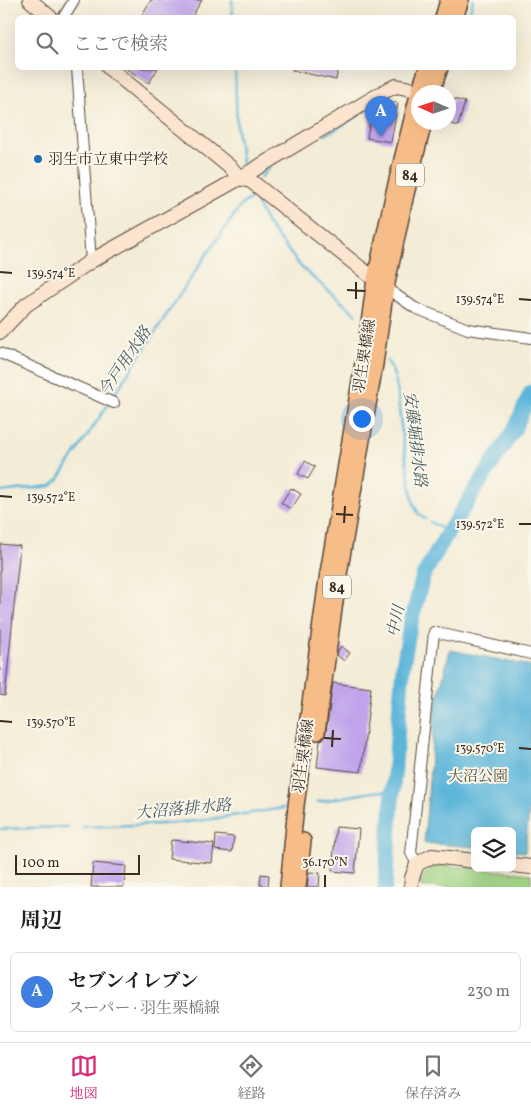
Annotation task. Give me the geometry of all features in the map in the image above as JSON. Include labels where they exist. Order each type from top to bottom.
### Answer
[{"type":"main road","points":[[443,15],[448,0]]},
{"type":"main road","points":[[456,15],[461,0]]},
{"type":"main road","name":"羽生栗橋線","points":[[424,85],[427,70]]},
{"type":"main road","name":"羽生栗橋線","points":[[428,85],[439,70]]},
{"type":"main road","name":"羽生栗橋線","points":[[298,887],[306,808],[338,580],[375,364],[381,284],[394,192],[412,130]]},
{"type":"main road","name":"羽生栗橋線","points":[[288,887],[297,796],[327,579],[366,344],[422,130]]},
{"type":"street","points":[[30,0],[47,15]]},
{"type":"street","points":[[65,15],[74,0]]},
{"type":"street","points":[[77,70],[91,261]]},
{"type":"street","points":[[111,70],[231,168],[240,178],[252,181],[381,284],[415,308],[468,330],[531,338]]},
{"type":"street","points":[[0,332],[26,304],[91,261],[240,178],[396,86],[411,89]]},
{"type":"street","points":[[0,353],[114,403]]},
{"type":"street","points":[[417,864],[411,853],[434,632],[531,654]]},
{"type":"street","points":[[411,887],[417,864],[432,856],[471,861]]},
{"type":"street","points":[[516,865],[531,867]]},
{"type":"green space","points":[[441,865],[471,868],[471,872],[531,874],[531,887],[421,887],[423,878],[433,867]]},
{"type":"water","name":"大沼公園","points":[[450,650],[531,666],[531,791],[525,852],[516,851],[516,827],[471,827],[471,847],[424,843],[435,709]]},
{"type":"building","points":[[151,0],[202,0],[193,15],[142,15]]},
{"type":"building","points":[[128,70],[157,70],[149,83]]},
{"type":"building","points":[[292,70],[338,70],[336,80]]},
{"type":"building","points":[[456,100],[465,102],[458,126],[456,125]]},
{"type":"building","points":[[389,101],[398,103],[391,142],[367,138],[372,109],[387,110]]},
{"type":"building","points":[[305,461],[315,467],[308,479],[298,474]]},
{"type":"building","points":[[291,488],[301,494],[291,509],[281,503]]},
{"type":"building","points":[[0,544],[20,546],[5,696],[0,695]]},
{"type":"building","points":[[341,646],[350,653],[344,661],[337,655]]},
{"type":"building","points":[[333,683],[371,688],[361,772],[317,767],[320,741],[326,733]]},
{"type":"building","points":[[336,827],[359,829],[355,873],[332,871]]},
{"type":"building","points":[[216,835],[234,837],[232,852],[215,850]]},
{"type":"building","points":[[171,840],[214,844],[212,863],[169,859]]},
{"type":"building","points":[[93,863],[126,866],[124,887],[91,887]]},
{"type":"building","points":[[309,872],[320,873],[319,887],[307,887]]},
{"type":"building","points":[[261,874],[269,875],[268,886],[260,885]]},
{"type":"waterway","name":"安藤堀排水路","points":[[232,0],[233,15]]},
{"type":"waterway","name":"今戸用水路","points":[[469,15],[473,0]]},
{"type":"waterway","name":"安藤堀排水路","points":[[235,70],[237,130],[242,163]]},
{"type":"waterway","name":"今戸用水路","points":[[325,135],[357,117]]},
{"type":"waterway","name":"今戸用水路","points":[[261,177],[270,167]]},
{"type":"waterway","name":"安藤堀排水路","points":[[248,187],[268,225],[302,268],[357,315]]},
{"type":"waterway","name":"今戸用水路","points":[[112,398],[200,264],[242,204],[252,198]]},
{"type":"waterway","name":"安藤堀排水路","points":[[387,360],[394,374],[397,388],[413,502],[418,513],[425,519]]},
{"type":"waterway","name":"中川","points":[[385,887],[403,666],[410,626],[423,576],[448,532],[514,430],[531,392]]},
{"type":"waterway","name":"今戸用水路","points":[[0,492],[51,486],[58,480],[109,403]]},
{"type":"waterway","name":"安藤堀排水路","points":[[430,522],[448,532]]},
{"type":"waterway","name":"大沼落排水路","points":[[317,802],[365,793],[393,791]]},
{"type":"waterway","name":"大沼落排水路","points":[[83,827],[198,821],[284,808]]},
{"type":"waterway","name":"大沼落排水路","points":[[0,829],[68,827]]},
{"type":"place","name":"セブンイレブン","points":[[381,137]]},
{"type":"place","name":"羽生市立東中学校","points":[[38,159]]}]
